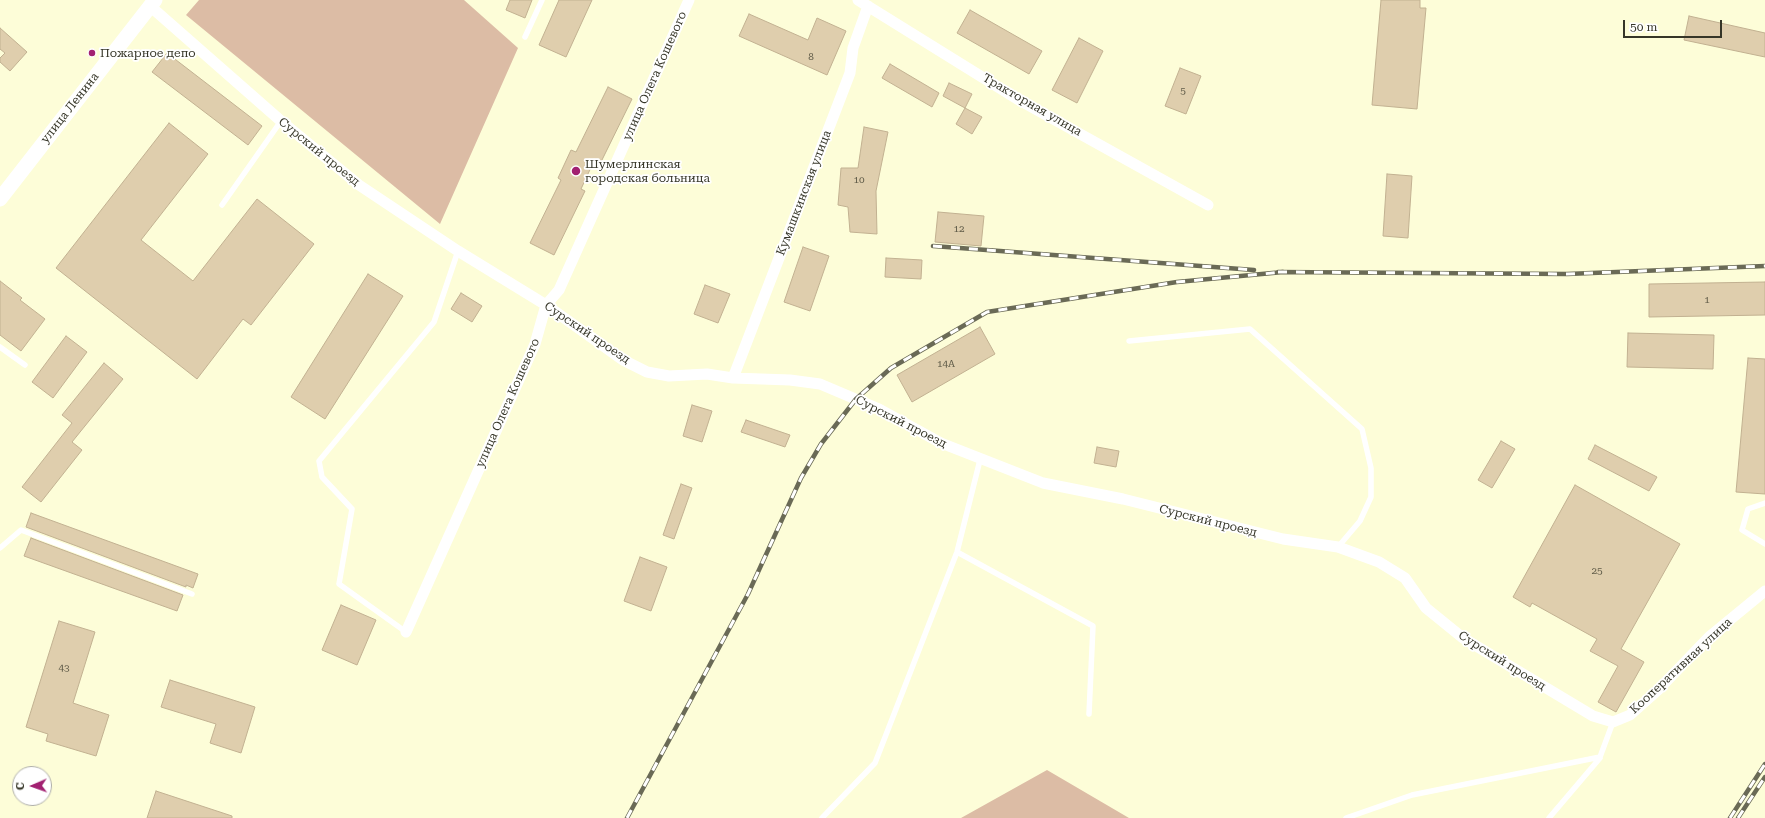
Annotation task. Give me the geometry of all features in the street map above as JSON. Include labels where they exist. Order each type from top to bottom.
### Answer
[{"type":"main road","name":"улица Ленина","points":[[0,199],[153,3]]},
{"type":"street","name":"улица Олега Кошевого","points":[[406,632],[536,344],[546,305],[559,290],[688,0]]},
{"type":"street","name":"Сурский проезд","points":[[153,3],[281,121],[359,185],[458,251],[546,305],[622,360],[647,372],[669,376],[707,374],[733,378],[790,380],[820,384],[879,409],[942,443],[980,460],[1043,483],[1123,499],[1283,539],[1338,547],[1379,562],[1405,578],[1426,608],[1463,638],[1593,716],[1613,722]]},
{"type":"street","name":"Тракторная улица","points":[[863,3],[1019,100],[1208,205]]},
{"type":"street","name":"Кумашкинская улица","points":[[733,378],[850,73],[853,48],[863,3]]},
{"type":"street","name":"Кооперативная улица","points":[[1613,722],[1630,715],[1658,690],[1709,637],[1765,591]]},
{"type":"lane","points":[[525,37],[542,0]]},
{"type":"lane","points":[[222,206],[281,121]]},
{"type":"lane","points":[[406,632],[339,584],[352,509],[322,477],[319,461],[434,322],[458,251]]},
{"type":"lane","points":[[1129,341],[1250,329],[1362,429],[1371,468],[1371,497],[1360,521],[1338,547]]},
{"type":"lane","points":[[0,347],[25,365]]},
{"type":"lane","points":[[822,818],[875,763],[957,552],[980,460]]},
{"type":"lane","points":[[1765,503],[1748,509],[1742,530],[1765,544]]},
{"type":"lane","points":[[0,548],[22,530],[192,594]]},
{"type":"lane","points":[[957,552],[1093,626],[1089,714]]},
{"type":"lane","points":[[1549,818],[1600,757],[1613,722]]},
{"type":"lane","points":[[1346,818],[1412,795],[1600,757]]},
{"type":"shaded area","points":[[199,0],[464,0],[518,48],[440,224],[186,15]]},
{"type":"shaded area","points":[[1047,770],[1129,818],[961,818]]},
{"type":"building","points":[[510,0],[532,0],[525,18],[506,10]]},
{"type":"building","points":[[559,0],[592,0],[566,57],[539,45]]},
{"type":"building","points":[[1381,0],[1420,0],[1420,8],[1426,8],[1417,109],[1372,105]]},
{"type":"building","points":[[970,10],[1042,51],[1029,74],[957,33]]},
{"type":"building","points":[[749,14],[808,40],[817,18],[846,31],[827,75],[739,36]]},
{"type":"building","points":[[1689,16],[1765,33],[1765,57],[1684,40]]},
{"type":"building","points":[[0,28],[27,52],[10,71],[0,62],[0,58],[5,53],[0,49]]},
{"type":"building","points":[[1079,38],[1103,51],[1077,103],[1052,90]]},
{"type":"building","points":[[167,53],[262,126],[248,145],[152,72]]},
{"type":"building","points":[[890,64],[939,93],[932,107],[882,78]]},
{"type":"building","points":[[1180,68],[1201,76],[1186,114],[1165,106]]},
{"type":"building","points":[[949,83],[972,94],[965,108],[943,96]]},
{"type":"building","points":[[608,87],[632,99],[600,164],[594,161],[581,189],[585,191],[554,255],[530,243],[561,180],[558,178],[571,150],[576,152]]},
{"type":"building","points":[[965,108],[982,117],[972,134],[956,124]]},
{"type":"building","points":[[169,123],[208,154],[141,240],[193,281],[257,199],[314,244],[251,325],[243,319],[197,379],[56,268]]},
{"type":"building","points":[[864,127],[888,132],[876,191],[877,234],[850,232],[848,207],[838,205],[841,168],[858,168]]},
{"type":"building","points":[[1387,174],[1412,176],[1408,238],[1383,236]]},
{"type":"building","points":[[938,212],[984,216],[981,246],[935,242]]},
{"type":"building","points":[[803,247],[829,256],[810,311],[784,302]]},
{"type":"building","points":[[886,258],[922,260],[921,279],[885,277]]},
{"type":"building","points":[[368,274],[403,296],[325,419],[291,397]]},
{"type":"building","points":[[0,281],[22,298],[20,300],[45,319],[21,351],[0,335]]},
{"type":"building","points":[[1765,282],[1765,315],[1649,317],[1649,284]]},
{"type":"building","points":[[705,285],[730,294],[718,323],[694,314]]},
{"type":"building","points":[[461,293],[482,306],[472,322],[451,309]]},
{"type":"building","points":[[980,327],[995,354],[912,402],[897,375]]},
{"type":"building","points":[[1628,333],[1714,335],[1713,369],[1627,367]]},
{"type":"building","points":[[66,336],[87,352],[53,398],[32,382]]},
{"type":"building","points":[[1748,358],[1765,359],[1765,494],[1736,492]]},
{"type":"building","points":[[104,363],[123,379],[72,442],[82,450],[41,502],[22,487],[72,423],[62,415]]},
{"type":"building","points":[[692,405],[712,411],[702,442],[683,436]]},
{"type":"building","points":[[746,420],[790,435],[785,447],[741,432]]},
{"type":"building","points":[[1501,441],[1515,449],[1492,488],[1478,480]]},
{"type":"building","points":[[1595,445],[1657,477],[1649,491],[1588,459]]},
{"type":"building","points":[[1097,447],[1119,451],[1116,467],[1094,463]]},
{"type":"building","points":[[681,484],[692,488],[674,539],[663,535]]},
{"type":"building","points":[[1575,485],[1680,544],[1621,649],[1644,662],[1616,712],[1598,702],[1618,666],[1590,651],[1597,639],[1532,603],[1530,607],[1513,597]]},
{"type":"building","points":[[31,513],[198,574],[193,588],[186,585],[186,587],[26,527]]},
{"type":"building","points":[[31,538],[183,595],[177,611],[24,556]]},
{"type":"building","points":[[640,557],[667,567],[651,611],[624,601]]},
{"type":"building","points":[[341,605],[376,620],[357,665],[322,650]]},
{"type":"building","points":[[59,621],[95,632],[73,703],[109,715],[96,756],[46,741],[48,734],[26,727]]},
{"type":"building","points":[[170,680],[255,707],[241,753],[210,743],[216,724],[161,707]]},
{"type":"building","points":[[156,791],[232,816],[232,818],[147,818]]},
{"type":"railway","points":[[933,246],[1254,270]]},
{"type":"railway","points":[[1278,272],[1567,274],[1765,266]]},
{"type":"railway","points":[[627,818],[748,594],[801,478],[821,444],[856,399],[891,368],[987,312],[1177,282],[1283,272]]},
{"type":"railway","points":[[1730,818],[1765,764]]},
{"type":"railway","points":[[1738,818],[1765,777]]},
{"type":"place","name":"Пожарное депо","points":[[92,53]]},
{"type":"place","name":"Шумерлинская городская больница","points":[[576,171]]}]
